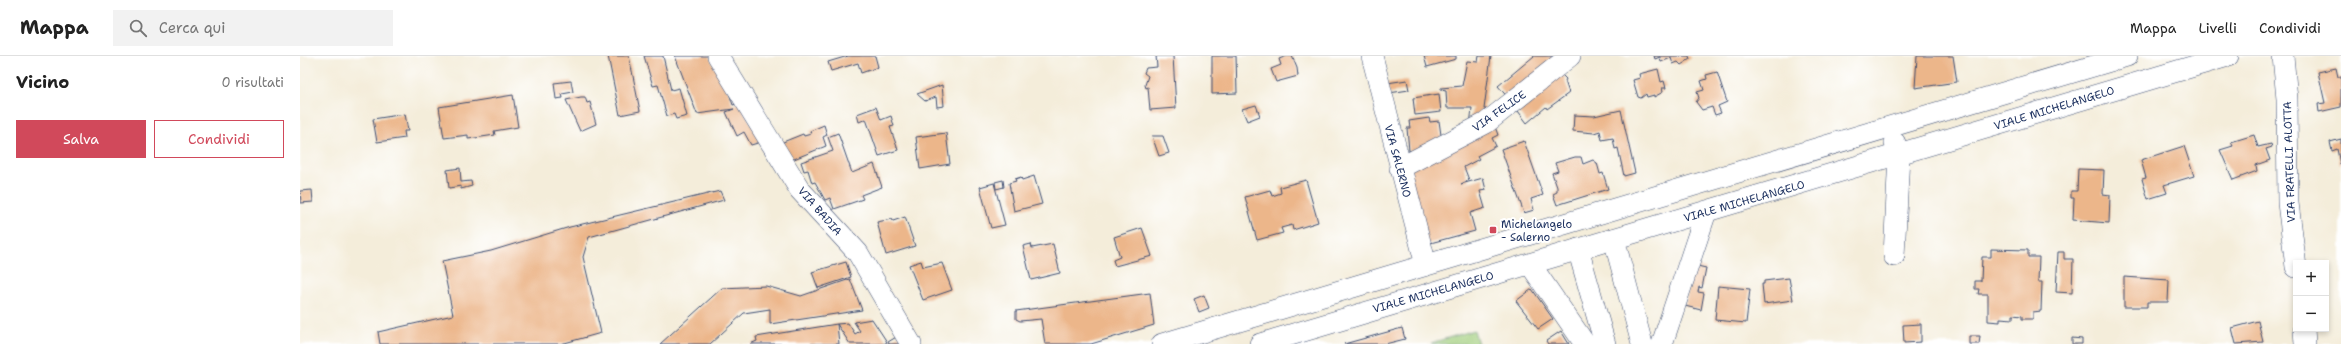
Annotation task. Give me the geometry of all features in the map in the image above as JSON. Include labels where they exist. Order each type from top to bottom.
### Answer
[{"type":"street","name":"VIA BADIA","points":[[718,56],[800,190],[858,253],[911,344]]},
{"type":"street","name":"VIA SALERNO","points":[[1372,56],[1426,265]]},
{"type":"street","name":"VIA FELICE","points":[[1400,168],[1486,123],[1570,56]]},
{"type":"street","points":[[1162,344],[2126,56]]},
{"type":"street","name":"VIALE MICHELANGELO","points":[[1260,344],[2228,56]]},
{"type":"street","name":"VIA FRATELLI ALOTTA","points":[[2283,56],[2287,99],[2288,203],[2295,260]]},
{"type":"street","points":[[1890,127],[1899,155],[1894,256]]},
{"type":"street","points":[[1662,344],[1706,212]]},
{"type":"street","points":[[1614,239],[1642,344]]},
{"type":"street","points":[[1578,249],[1605,344]]},
{"type":"street","points":[[1530,264],[1586,344]]},
{"type":"street","points":[[1301,302],[1310,329]]},
{"type":"street","points":[[2304,332],[2306,344]]},
{"type":"green space","points":[[1474,330],[1478,344],[1431,343]]},
{"type":"building","points":[[608,56],[629,56],[640,111],[620,115]]},
{"type":"building","points":[[644,56],[663,56],[671,90],[679,88],[687,116],[676,119],[674,114],[667,116],[658,85],[653,86]]},
{"type":"building","points":[[675,56],[709,56],[728,90],[733,105],[740,103],[761,142],[751,145],[744,132],[737,136],[726,112],[734,109],[697,114]]},
{"type":"building","points":[[848,56],[875,56],[878,67],[861,73],[858,63],[831,71],[828,62]]},
{"type":"building","points":[[1156,56],[1173,56],[1176,108],[1150,110],[1148,87],[1146,88],[1145,85],[1148,76],[1144,73],[1146,68],[1157,67]]},
{"type":"building","points":[[1212,56],[1236,56],[1237,93],[1212,94]]},
{"type":"building","points":[[1292,56],[1297,68],[1298,76],[1276,82],[1271,69],[1281,65],[1279,59]]},
{"type":"building","points":[[1424,56],[1456,56],[1456,59],[1427,67]]},
{"type":"building","points":[[1479,56],[1491,56],[1484,109],[1486,109],[1470,126],[1472,108],[1447,108],[1446,91],[1441,90],[1441,88],[1462,86],[1467,61],[1478,62]]},
{"type":"building","points":[[1534,56],[1561,56],[1509,99],[1498,86]]},
{"type":"building","points":[[1654,56],[1689,56],[1690,59],[1681,65],[1678,62],[1673,64],[1671,58],[1661,62],[1660,57],[1655,59]]},
{"type":"building","points":[[1917,56],[1953,56],[1957,82],[1915,88]]},
{"type":"building","points":[[2336,68],[2338,77],[2341,77],[2341,107],[2319,112],[2318,104],[2325,103],[2318,72]]},
{"type":"building","points":[[1658,69],[1661,82],[1664,81],[1666,88],[1662,88],[1663,92],[1654,97],[1654,95],[1647,97],[1646,94],[1641,98],[1638,97],[1633,80],[1640,78],[1639,74]]},
{"type":"building","points":[[1717,72],[1727,102],[1718,106],[1721,113],[1715,115],[1712,107],[1702,110],[1696,102],[1699,98],[1697,92],[1704,90],[1701,81],[1707,79],[1706,75]]},
{"type":"building","points":[[1562,75],[1566,79],[1565,81],[1569,93],[1547,109],[1546,107],[1527,123],[1515,107]]},
{"type":"building","points":[[1407,80],[1409,90],[1389,93],[1387,83]]},
{"type":"building","points":[[571,81],[573,92],[562,94],[563,98],[556,99],[554,83]]},
{"type":"building","points":[[942,85],[944,106],[937,107],[936,97],[925,101],[917,94]]},
{"type":"building","points":[[1439,94],[1441,112],[1415,115],[1413,98]]},
{"type":"building","points":[[513,95],[518,127],[494,131],[495,135],[468,139],[468,135],[444,138],[439,107]]},
{"type":"building","points":[[585,97],[587,103],[590,102],[596,124],[580,131],[566,100]]},
{"type":"building","points":[[1256,105],[1260,116],[1247,121],[1242,109]]},
{"type":"building","points":[[876,107],[881,120],[891,116],[894,126],[890,127],[898,150],[879,156],[866,119],[859,122],[857,114]]},
{"type":"building","points":[[1621,110],[1635,173],[1624,176],[1618,148],[1615,149],[1613,138],[1602,140],[1600,131],[1594,133],[1573,131],[1574,115],[1594,116]]},
{"type":"building","points":[[405,114],[408,131],[404,131],[405,138],[377,142],[373,119]]},
{"type":"building","points":[[1429,118],[1430,122],[1439,121],[1442,142],[1435,148],[1409,151],[1407,128],[1410,128],[1409,121]]},
{"type":"building","points":[[1494,124],[1498,135],[1492,138],[1496,146],[1477,156],[1479,159],[1464,167],[1469,180],[1461,184],[1483,178],[1486,190],[1480,191],[1485,208],[1470,213],[1475,231],[1423,245],[1405,171]]},
{"type":"building","points":[[824,125],[827,135],[823,137],[826,146],[794,159],[788,153],[783,142],[803,134],[804,136],[811,134],[810,131]]},
{"type":"building","points":[[838,133],[852,173],[874,164],[882,187],[861,195],[863,199],[834,209],[830,198],[825,200],[815,182],[812,183],[808,170],[804,171],[801,162],[833,151],[828,137]]},
{"type":"building","points":[[946,133],[950,164],[920,169],[916,137]]},
{"type":"building","points":[[2254,135],[2258,147],[2271,144],[2272,147],[2266,149],[2270,160],[2256,165],[2257,171],[2233,180],[2220,150],[2233,146],[2231,142]]},
{"type":"building","points":[[1152,136],[1163,136],[1169,153],[1159,156]]},
{"type":"building","points":[[2341,139],[2340,164],[2337,149],[2332,151],[2330,142]]},
{"type":"building","points":[[1524,141],[1543,195],[1531,199],[1534,210],[1524,213],[1501,149]]},
{"type":"building","points":[[2184,146],[2194,176],[2164,185],[2167,193],[2148,199],[2142,179],[2146,178],[2141,160]]},
{"type":"building","points":[[1575,157],[1581,157],[1583,164],[1593,160],[1597,163],[1600,174],[1603,173],[1608,189],[1557,205],[1553,194],[1557,192],[1557,187],[1552,173],[1558,171],[1555,163]]},
{"type":"building","points":[[460,168],[461,182],[471,181],[472,186],[461,189],[461,186],[449,188],[447,170]]},
{"type":"building","points":[[2078,169],[2104,170],[2103,194],[2110,195],[2109,223],[2073,220],[2074,198],[2071,198],[2071,191],[2077,191]]},
{"type":"building","points":[[1034,176],[1042,204],[1014,211],[1009,183],[1016,181],[1015,179],[1021,177],[1022,180]]},
{"type":"building","points":[[1003,180],[1004,187],[996,189],[995,182]]},
{"type":"building","points":[[1306,180],[1318,222],[1293,230],[1292,225],[1281,228],[1283,233],[1257,240],[1245,197],[1270,190],[1272,196],[1281,193],[1280,187]]},
{"type":"building","points":[[994,183],[1005,225],[991,228],[980,187]]},
{"type":"building","points":[[312,190],[313,202],[301,203],[300,191]]},
{"type":"building","points":[[720,191],[724,200],[589,237],[583,257],[601,333],[561,344],[380,344],[378,332],[453,315],[442,261],[491,251],[570,227]]},
{"type":"building","points":[[905,217],[915,246],[886,255],[877,222],[892,219],[893,221]]},
{"type":"building","points":[[1142,228],[1152,256],[1115,266],[1113,260],[1120,257],[1114,237]]},
{"type":"building","points":[[1031,244],[1032,248],[1053,244],[1060,273],[1031,280],[1023,246]]},
{"type":"building","points":[[1991,249],[2028,250],[2028,257],[2039,257],[2038,282],[2042,282],[2041,311],[2033,312],[2033,319],[2022,319],[2022,316],[2013,315],[2013,319],[2000,318],[2000,322],[1988,321],[1988,294],[1978,294],[1979,289],[1975,289],[1975,281],[1981,281],[1982,257],[1991,257]]},
{"type":"building","points":[[2058,252],[2064,252],[2064,259],[2073,259],[2072,293],[2056,292]]},
{"type":"building","points":[[921,261],[923,267],[942,263],[952,290],[923,300],[909,265]]},
{"type":"building","points":[[846,262],[851,277],[818,288],[812,272]]},
{"type":"building","points":[[1693,265],[1706,268],[1702,288],[1699,287],[1698,292],[1704,293],[1701,310],[1685,306]]},
{"type":"building","points":[[2124,277],[2169,280],[2168,302],[2147,302],[2147,307],[2124,307]]},
{"type":"building","points":[[1789,278],[1793,300],[1764,304],[1762,284],[1764,284],[1764,281]]},
{"type":"building","points":[[850,279],[862,310],[770,324],[770,309],[744,313],[710,344],[660,344],[722,288],[766,286],[801,296]]},
{"type":"building","points":[[1718,286],[1750,289],[1746,323],[1715,320]]},
{"type":"building","points":[[1532,289],[1553,319],[1538,329],[1516,301]]},
{"type":"building","points":[[1150,293],[1154,325],[1091,344],[1045,344],[1041,319],[1020,321],[1016,319],[1016,311]]},
{"type":"building","points":[[1204,295],[1209,308],[1199,312],[1194,299]]},
{"type":"building","points":[[872,319],[887,342],[884,344],[850,344],[837,324],[848,323],[855,334],[860,331],[854,322]]},
{"type":"building","points":[[2258,321],[2263,342],[2236,344],[2232,328]]},
{"type":"building","points":[[837,324],[839,344],[750,344],[757,341],[756,337]]},
{"type":"building","points":[[1921,324],[1921,342],[1904,343],[1903,325]]},
{"type":"building","points":[[1402,328],[1405,339],[1385,344],[1344,344]]},
{"type":"building","points":[[1561,331],[1569,344],[1548,344],[1546,341]]},
{"type":"building","points":[[898,336],[903,344],[889,344],[888,342]]},
{"type":"building","points":[[1969,336],[1980,336],[1979,344],[1969,344]]},
{"type":"building","points":[[2072,338],[2082,339],[2082,344],[2072,344]]},
{"type":"place","name":"Michelangelo - Salerno","points":[[1493,230]]}]
